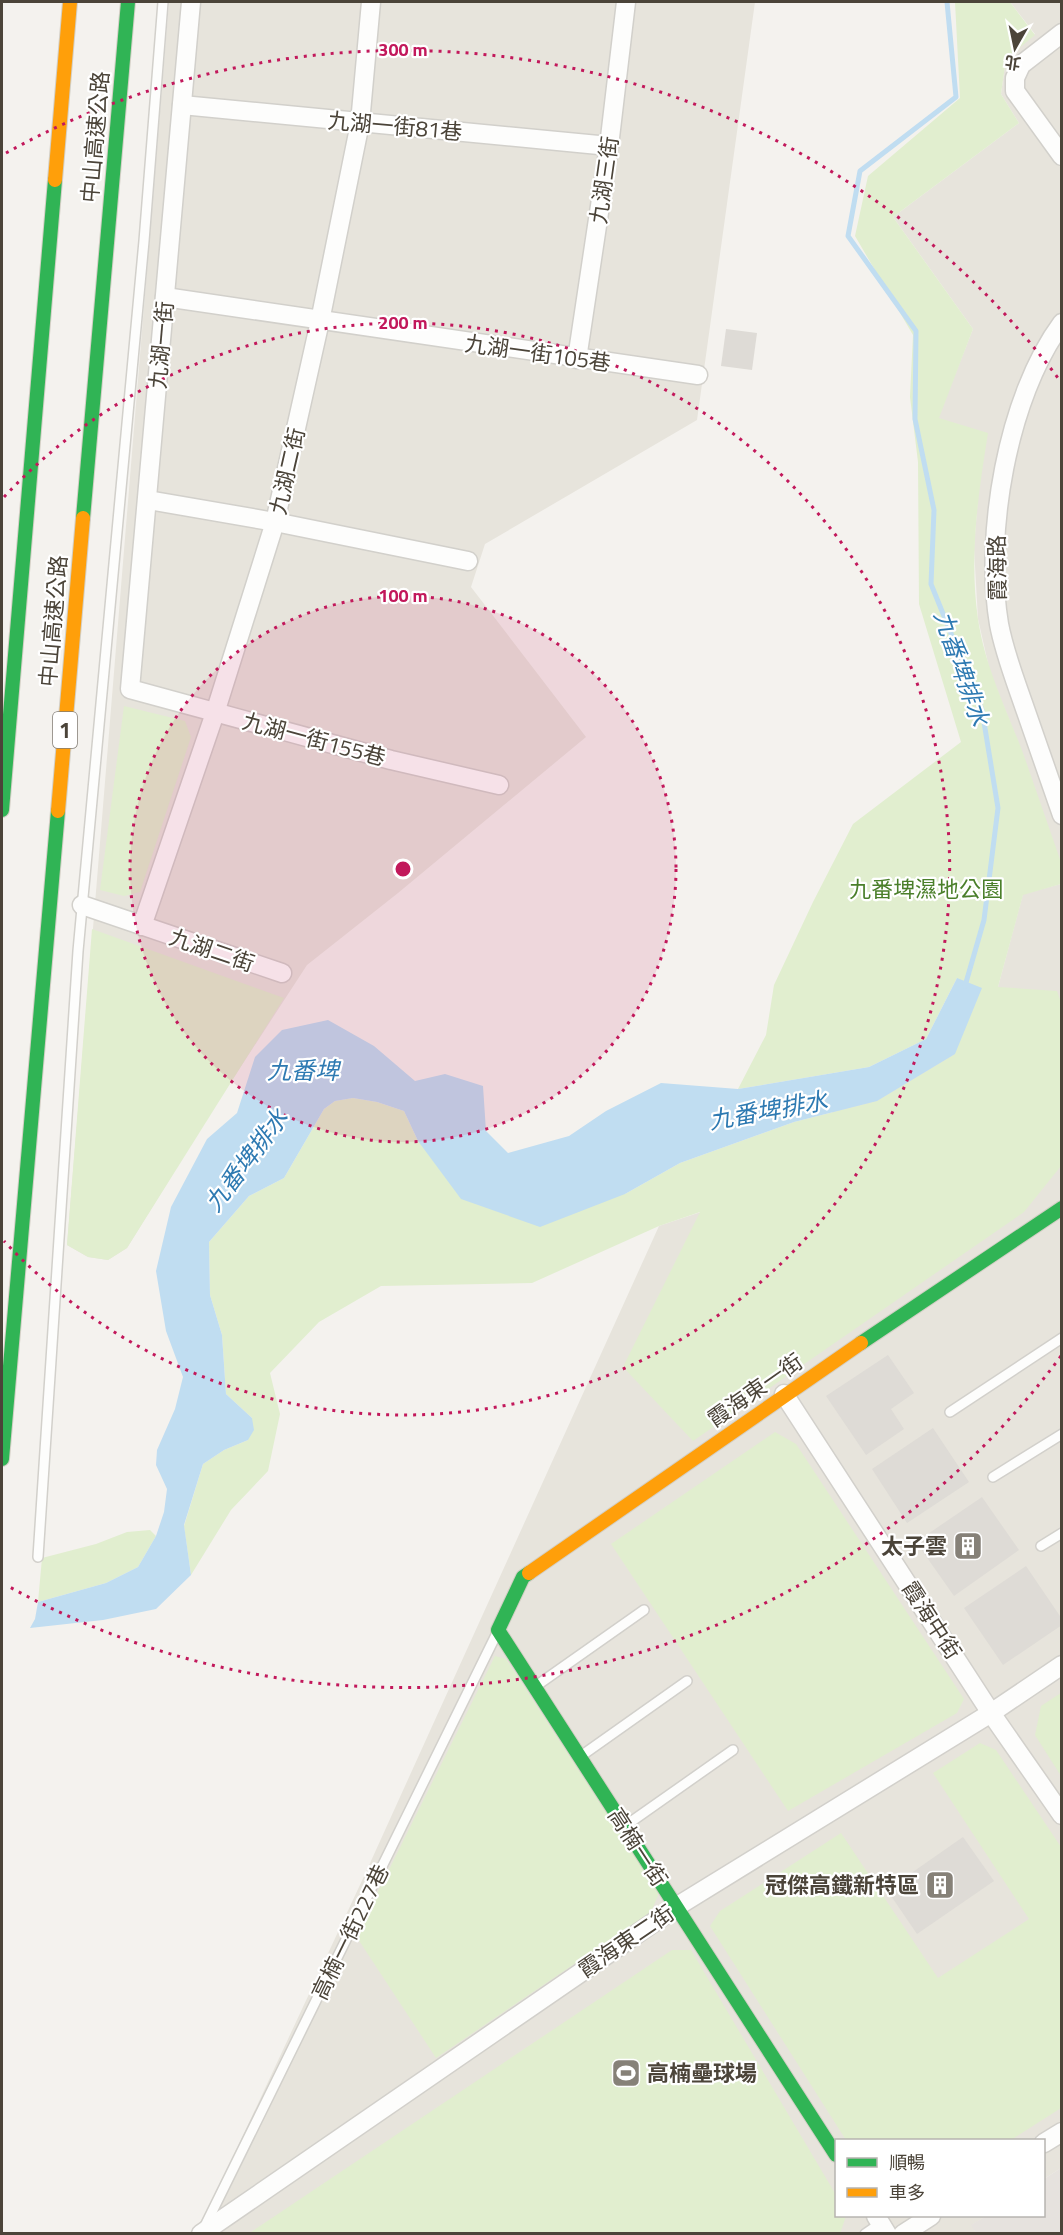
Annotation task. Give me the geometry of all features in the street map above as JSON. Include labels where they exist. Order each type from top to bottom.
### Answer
[{"type":"main road","name":"中山高速公路","points":[[2,810],[70,2]]},
{"type":"main road","name":"中山高速公路","points":[[2,1459],[128,2]]},
{"type":"main road","name":"霞海東一街","points":[[498,1630],[524,1577],[784,1394],[1062,1208]]},
{"type":"main road","name":"高楠一街","points":[[498,1630],[835,2152]]},
{"type":"street","name":"九湖一街","points":[[130,689],[191,2]]},
{"type":"street","name":"九湖二街","points":[[142,926],[215,713],[275,522],[320,321],[360,123],[371,2]]},
{"type":"street","name":"九湖三街","points":[[577,359],[609,146],[626,2]]},
{"type":"street","points":[[1062,33],[1021,65],[1015,78],[1015,91],[1062,156]]},
{"type":"street","name":"九湖一街81巷","points":[[182,105],[609,146]]},
{"type":"street","name":"九湖一街105巷","points":[[165,297],[698,375]]},
{"type":"street","name":"霞海路","points":[[1062,323],[1052,336],[1030,383],[1011,433],[996,530],[995,592],[1000,627],[1011,667],[1062,815]]},
{"type":"street","points":[[148,500],[275,522],[468,561]]},
{"type":"street","name":"九湖一街155巷","points":[[130,689],[391,760],[499,785]]},
{"type":"street","name":"九湖二街","points":[[82,905],[282,974]]},
{"type":"street","name":"霞海中街","points":[[784,1394],[991,1713],[1062,1815]]},
{"type":"street","name":"霞海東二街","points":[[201,2234],[676,1907],[991,1713],[1062,1665]]},
{"type":"street","points":[[1045,2143],[1062,2132]]},
{"type":"street","points":[[903,2234],[929,2217]]},
{"type":"lane","points":[[38,1557],[82,905],[144,241],[163,2]]},
{"type":"lane","points":[[950,1412],[1062,1338]]},
{"type":"lane","points":[[993,1476],[1062,1434]]},
{"type":"lane","points":[[1041,1546],[1062,1533]]},
{"type":"lane","points":[[535,1687],[644,1610]]},
{"type":"lane","name":"高楠一街227巷","points":[[201,2234],[498,1630]]},
{"type":"lane","points":[[580,1757],[687,1681]]},
{"type":"lane","points":[[624,1826],[733,1750]]},
{"type":"lane","points":[[865,2234],[881,2224]]},
{"type":"shaded area","points":[[169,2],[755,2],[697,420],[485,544],[471,587],[586,737],[398,893],[307,965],[210,1114],[127,1248],[108,1260],[88,1257],[67,1245]]},
{"type":"shaded area","points":[[1010,2],[1061,2],[1061,865],[1022,752],[990,672],[978,619],[974,548],[978,497],[938,418],[973,329],[893,217],[1019,123],[1001,94],[1006,58],[1035,34]]},
{"type":"shaded area","points":[[1061,884],[1061,2168],[1045,2178],[1045,2139],[835,2139],[835,2217],[984,2217],[972,2225],[976,2233],[197,2234],[366,1872],[659,1226],[701,1212],[998,987],[1023,894]]},
{"type":"shaded area","points":[[1061,2168],[1061,2233],[976,2233],[971,2225],[984,2217],[1045,2217],[1045,2178]]},
{"type":"green space","name":"九番埤濕地公園","points":[[955,2],[1010,2],[1035,35],[1006,59],[1001,94],[1019,123],[893,217],[973,329],[939,418],[988,433],[978,503],[974,572],[981,637],[991,671],[1023,753],[1062,865],[1061,884],[1023,895],[998,987],[1057,991],[1062,1005],[1061,1166],[1024,1212],[693,1441],[623,1367],[700,1212],[659,1226],[532,1283],[381,1286],[319,1322],[270,1373],[280,1414],[268,1471],[231,1510],[191,1575],[184,1526],[203,1464],[224,1450],[248,1440],[252,1418],[226,1394],[222,1335],[210,1295],[209,1242],[249,1196],[284,1178],[324,1109],[335,1101],[353,1098],[377,1102],[404,1111],[418,1141],[625,1194],[680,1163],[794,1122],[877,1101],[955,1054],[957,978],[926,1039],[869,1067],[738,1089],[766,1035],[774,985],[853,824],[961,742],[919,604],[918,462],[910,397],[913,335],[855,236],[868,176],[960,98]]},
{"type":"green space","points":[[124,706],[185,721],[191,737],[140,892],[124,896],[100,890]]},
{"type":"green space","points":[[92,929],[284,998],[127,1248],[108,1260],[88,1257],[67,1245]]},
{"type":"green space","points":[[775,1432],[796,1444],[964,1699],[957,1713],[788,1811],[611,1544]]},
{"type":"green space","points":[[150,1530],[156,1536],[138,1567],[106,1583],[38,1602],[42,1558],[96,1544],[127,1532]]},
{"type":"green space","points":[[495,1656],[506,1659],[659,1893],[651,1912],[436,2058],[356,1936]]},
{"type":"green space","points":[[1061,1693],[1061,1776],[1035,1735],[1041,1706]]},
{"type":"green space","points":[[980,1743],[996,1750],[1061,1847],[1061,2108],[1013,2139],[845,2139],[710,1926],[720,1911],[841,1833],[938,1978],[1029,1919],[933,1773]]},
{"type":"green space","name":"高楠壘球場","points":[[672,1950],[691,1950],[835,2193],[835,2217],[846,2217],[840,2234],[248,2234]]},
{"type":"water","name":"九番埤","points":[[957,978],[982,988],[955,1054],[877,1101],[794,1122],[680,1163],[625,1194],[540,1227],[461,1199],[418,1141],[404,1111],[377,1102],[353,1098],[335,1101],[324,1109],[284,1178],[249,1196],[209,1242],[210,1295],[222,1335],[226,1394],[252,1418],[254,1430],[248,1440],[224,1450],[203,1464],[184,1525],[191,1575],[156,1609],[103,1620],[30,1628],[35,1619],[38,1602],[106,1583],[138,1567],[156,1536],[164,1512],[167,1489],[156,1465],[157,1450],[175,1409],[183,1377],[166,1331],[156,1271],[171,1207],[207,1139],[237,1113],[255,1057],[282,1030],[328,1020],[374,1046],[415,1081],[445,1074],[483,1086],[486,1131],[508,1153],[569,1136],[606,1111],[661,1083],[738,1089],[869,1067],[926,1039]]},
{"type":"building","points":[[726,329],[757,333],[752,370],[721,366]]},
{"type":"building","points":[[888,1355],[914,1393],[891,1409],[904,1429],[866,1455],[826,1396]]},
{"type":"building","name":"太子雲","points":[[933,1428],[969,1482],[907,1523],[872,1469]]},
{"type":"building","name":"太子雲","points":[[982,1497],[1019,1550],[954,1596],[916,1542]]},
{"type":"building","name":"太子雲","points":[[1026,1566],[1062,1619],[1062,1625],[1003,1665],[964,1608]]},
{"type":"building","name":"冠傑高鐵新特區","points":[[963,1837],[994,1881],[917,1934],[887,1890]]},
{"type":"waterway","name":"九番埤排水","points":[[947,2],[956,97],[860,171],[848,236],[916,331],[915,419],[934,510],[931,584],[982,710],[998,808],[984,920],[965,986]]},
{"type":"traffic: fast","points":[[83,518],[128,2]]},
{"type":"traffic: fast","points":[[2,810],[55,180]]},
{"type":"traffic: fast","points":[[2,1459],[58,811]]},
{"type":"traffic: fast","points":[[861,1343],[1062,1208]]},
{"type":"traffic: fast","points":[[529,1573],[523,1577],[498,1630],[835,2153]]},
{"type":"traffic: slow","points":[[55,180],[70,2]]},
{"type":"traffic: slow","points":[[58,811],[83,518]]},
{"type":"traffic: slow","points":[[529,1573],[861,1343]]},
{"type":"place","name":"太子雲","points":[[968,1546]]},
{"type":"place","name":"冠傑高鐵新特區","points":[[940,1885]]},
{"type":"place","name":"高楠壘球場","points":[[626,2073]]}]
